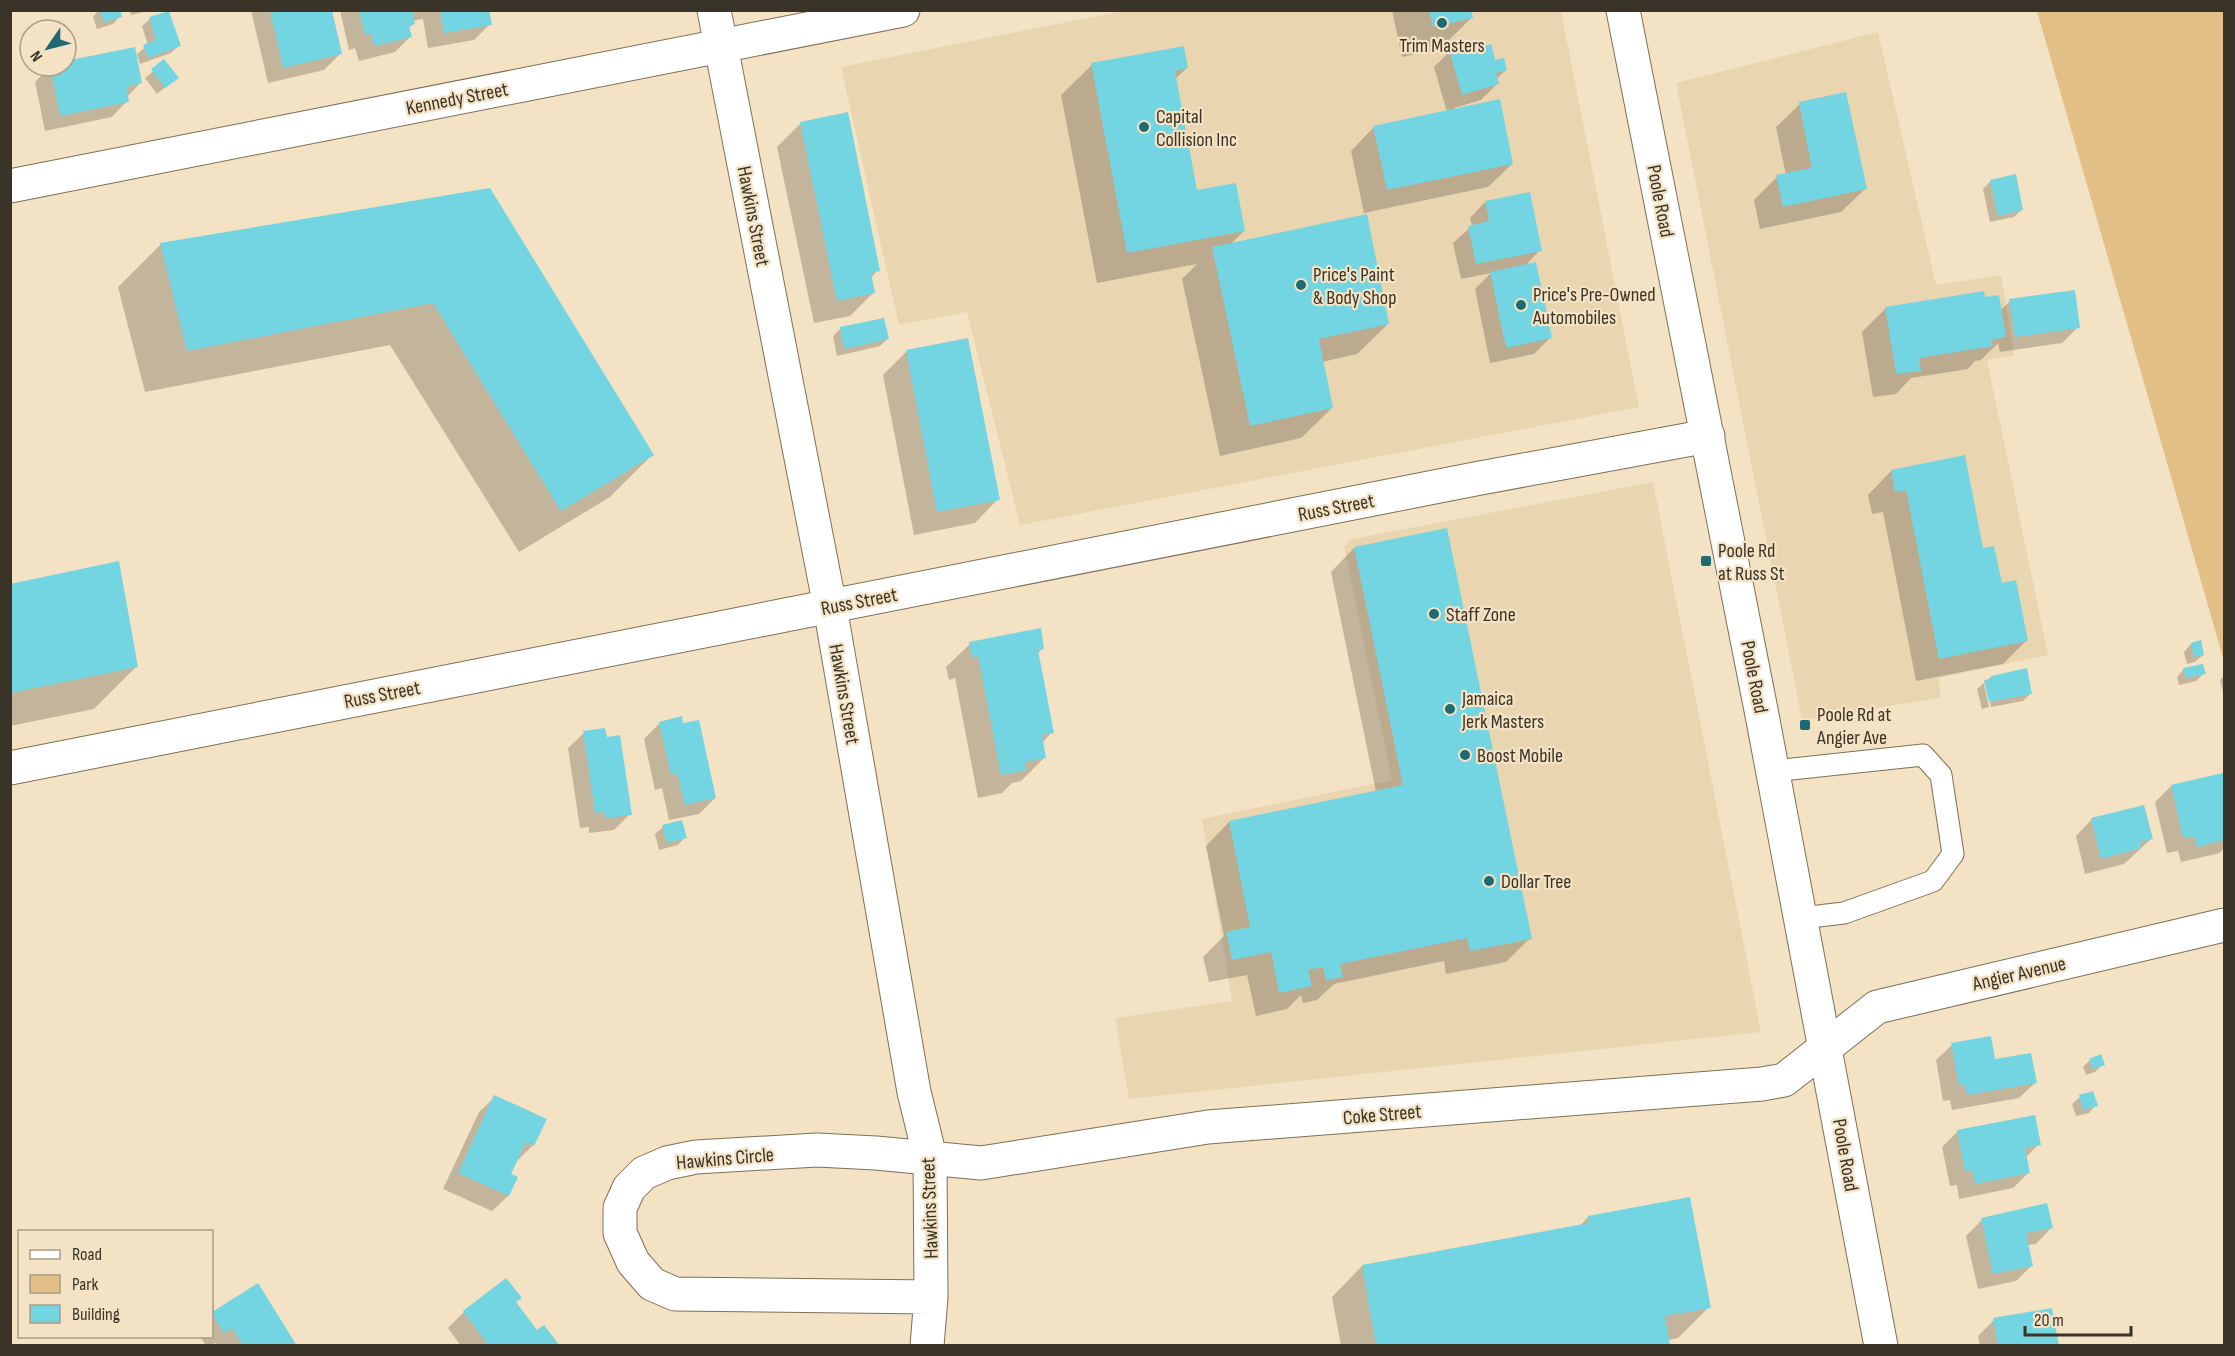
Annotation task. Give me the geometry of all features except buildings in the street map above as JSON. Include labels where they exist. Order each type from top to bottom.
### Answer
[{"type":"street","name":"Hawkins Street","points":[[714,10],[830,607],[912,1080],[930,1157],[931,1297],[927,1346]]},
{"type":"street","name":"Kennedy Street","points":[[10,186],[903,10]]},
{"type":"street","name":"Poole Road","points":[[1623,10],[1773,771],[1881,1346]]},
{"type":"street","name":"Russ Street","points":[[10,768],[1463,481],[1708,436]]},
{"type":"street","name":"Angier Avenue","points":[[1826,1048],[1877,1007],[2224,925]]},
{"type":"street","name":"Coke Street","points":[[930,1157],[981,1163],[1208,1127],[1762,1084],[1784,1080],[1826,1048]]},
{"type":"street","name":"Hawkins Circle","points":[[930,1157],[817,1150],[696,1157],[667,1163],[644,1173],[628,1188],[620,1208],[620,1233],[633,1262],[652,1284],[675,1294],[931,1297]]},
{"type":"lane","points":[[1773,771],[1923,755],[1941,775],[1953,855],[1934,881],[1844,913],[1801,918]]},
{"type":"shaded area","points":[[1123,11],[1561,11],[1639,407],[1020,525],[967,312],[899,325],[841,67]]},
{"type":"shaded area","points":[[1878,32],[1936,285],[2001,275],[2014,355],[1987,360],[2048,655],[1939,678],[1940,698],[1802,720],[1676,83]]},
{"type":"shaded area","points":[[1653,482],[1761,1032],[1129,1099],[1115,1018],[1232,1001],[1202,819],[1392,780],[1344,546],[1352,539]]},
{"type":"green space","points":[[2037,11],[2224,11],[2224,661]]},
{"type":"place","name":"Trim Masters","points":[[1442,23]]},
{"type":"place","name":"Capital Collision Inc","points":[[1144,127]]},
{"type":"place","name":"Price's Paint & Body Shop","points":[[1301,285]]},
{"type":"place","name":"Price's Pre-Owned Automobiles","points":[[1521,305]]},
{"type":"place","name":"Poole Rd at Russ St","points":[[1706,561]]},
{"type":"place","name":"Staff Zone","points":[[1434,614]]},
{"type":"place","name":"Jamaica Jerk Masters","points":[[1450,709]]},
{"type":"place","name":"Poole Rd at Angier Ave","points":[[1805,725]]},
{"type":"place","name":"Boost Mobile","points":[[1465,755]]},
{"type":"place","name":"Dollar Tree","points":[[1489,881]]}]
